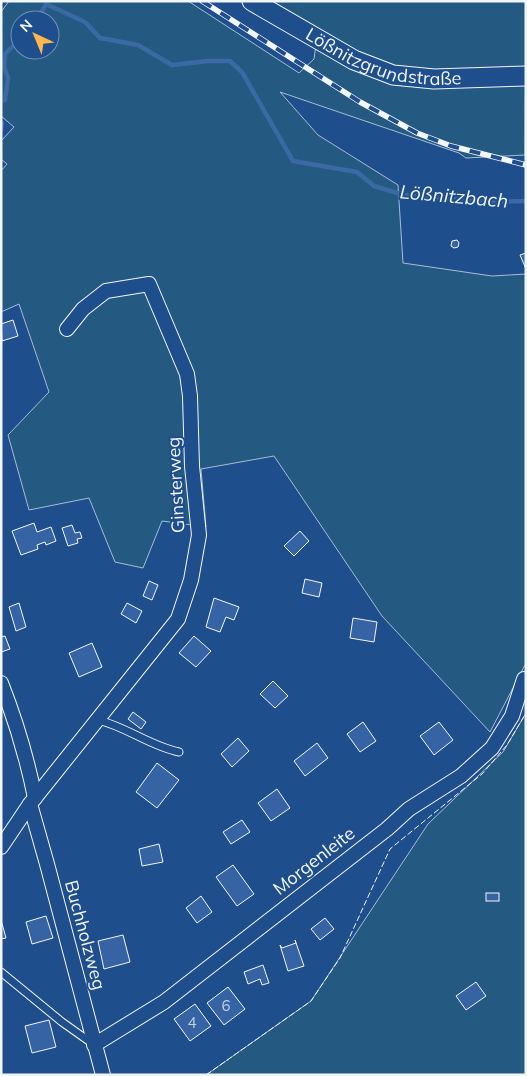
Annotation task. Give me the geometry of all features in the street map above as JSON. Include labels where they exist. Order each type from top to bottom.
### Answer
[{"type":"street","name":"Lößnitzgrundstraße","points":[[252,1],[354,60],[393,76],[434,78],[526,76]]},
{"type":"street","name":"Ginsterweg","points":[[1,847],[32,801],[178,619],[191,580],[199,535],[192,466],[190,396],[187,374],[149,284],[106,291],[83,309],[67,329]]},
{"type":"street","name":"Morgenleite","points":[[94,1045],[164,1002],[409,809],[461,776],[473,766],[492,748],[512,716],[524,679]]},
{"type":"street","name":"Buchholzweg","points":[[1,683],[15,718],[27,760],[32,801],[103,1075]]},
{"type":"lane","points":[[98,720],[115,724],[150,743],[179,752]]},
{"type":"lane","points":[[1,972],[62,1022],[94,1045]]},
{"type":"shaded area","points":[[9,1],[188,1],[299,73],[314,59],[318,29],[264,1],[526,1],[525,155],[466,158],[459,153],[280,92],[318,135],[398,185],[403,263],[492,276],[526,274],[526,663],[490,732],[382,616],[274,456],[201,469],[206,527],[162,521],[143,568],[115,562],[89,498],[29,510],[8,435],[49,392],[19,304],[1,312],[1,171],[7,164],[1,159],[1,141],[14,127],[1,116],[1,12]]},
{"type":"shaded area","points":[[526,713],[526,1075],[206,1075],[311,1001],[428,824],[503,752]]},
{"type":"building","points":[[457,240],[459,243],[458,247],[454,248],[451,246],[452,241]]},
{"type":"building","points":[[526,253],[526,269],[520,255]]},
{"type":"building","points":[[13,320],[18,336],[2,341],[1,324]]},
{"type":"building","points":[[34,523],[37,532],[51,527],[56,541],[46,545],[45,542],[37,545],[38,549],[21,555],[12,531]]},
{"type":"building","points":[[72,525],[75,533],[80,532],[82,538],[77,539],[78,543],[68,546],[62,528]]},
{"type":"building","points":[[300,531],[309,541],[294,556],[284,546]]},
{"type":"building","points":[[305,579],[322,583],[319,597],[302,593]]},
{"type":"building","points":[[149,581],[158,585],[152,600],[143,596]]},
{"type":"building","points":[[214,598],[239,607],[234,620],[226,617],[220,632],[206,627]]},
{"type":"building","points":[[19,603],[26,627],[16,631],[9,607]]},
{"type":"building","points":[[127,603],[142,611],[136,623],[121,614]]},
{"type":"building","points":[[353,618],[377,622],[374,642],[350,638]]},
{"type":"building","points":[[5,636],[10,649],[1,652],[1,637]]},
{"type":"building","points":[[194,636],[211,651],[196,667],[179,653]]},
{"type":"building","points":[[92,643],[102,667],[79,677],[69,653]]},
{"type":"building","points":[[273,681],[288,696],[275,708],[260,694]]},
{"type":"building","points":[[133,712],[146,722],[141,729],[128,719]]},
{"type":"building","points":[[363,722],[376,741],[360,752],[347,734]]},
{"type":"building","points":[[439,722],[453,740],[434,755],[420,736]]},
{"type":"building","points":[[238,738],[249,751],[232,767],[221,754]]},
{"type":"building","points":[[317,743],[328,758],[305,776],[294,761]]},
{"type":"building","points":[[157,763],[179,780],[157,808],[136,792]]},
{"type":"building","points":[[277,789],[290,808],[271,821],[258,803]]},
{"type":"building","points":[[242,820],[250,832],[231,844],[223,832]]},
{"type":"building","points":[[159,844],[163,862],[142,866],[139,849]]},
{"type":"building","points":[[233,865],[254,894],[237,906],[216,877]]},
{"type":"building","points":[[486,893],[499,893],[499,901],[486,901]]},
{"type":"building","points":[[201,896],[212,912],[197,923],[186,908]]},
{"type":"building","points":[[46,916],[53,938],[32,944],[26,922]]},
{"type":"building","points":[[325,918],[334,929],[320,940],[311,929]]},
{"type":"building","points":[[1,920],[6,938],[1,939]]},
{"type":"building","points":[[123,935],[130,962],[104,969],[98,941]]},
{"type":"building","points":[[295,940],[304,966],[288,971],[280,945],[282,948],[296,943]]},
{"type":"building","points":[[263,965],[269,983],[262,985],[260,979],[248,984],[244,972]]},
{"type":"building","points":[[476,982],[486,996],[466,1010],[456,996]]},
{"type":"building","points":[[228,987],[245,1009],[224,1025],[207,1003]]},
{"type":"building","points":[[195,1004],[211,1026],[190,1041],[174,1019]]},
{"type":"building","points":[[49,1020],[56,1047],[32,1053],[25,1026]]},
{"type":"waterway","name":"Lößnitzbach","points":[[48,1],[46,4],[85,22],[100,38],[138,45],[172,65],[208,61],[230,61],[242,72],[293,161],[357,172],[374,186],[404,195],[488,202],[526,201]]},
{"type":"waterway","points":[[43,10],[46,4]]},
{"type":"waterway","points":[[5,100],[8,78],[4,67],[5,54],[10,49]]},
{"type":"waterway","points":[[1,130],[2,123]]},
{"type":"railway","points":[[202,1],[360,102],[417,133],[451,146],[526,165]]},
{"type":"fence","points":[[206,1075],[311,1001],[340,958],[390,849],[482,774],[507,745],[526,713]]}]
